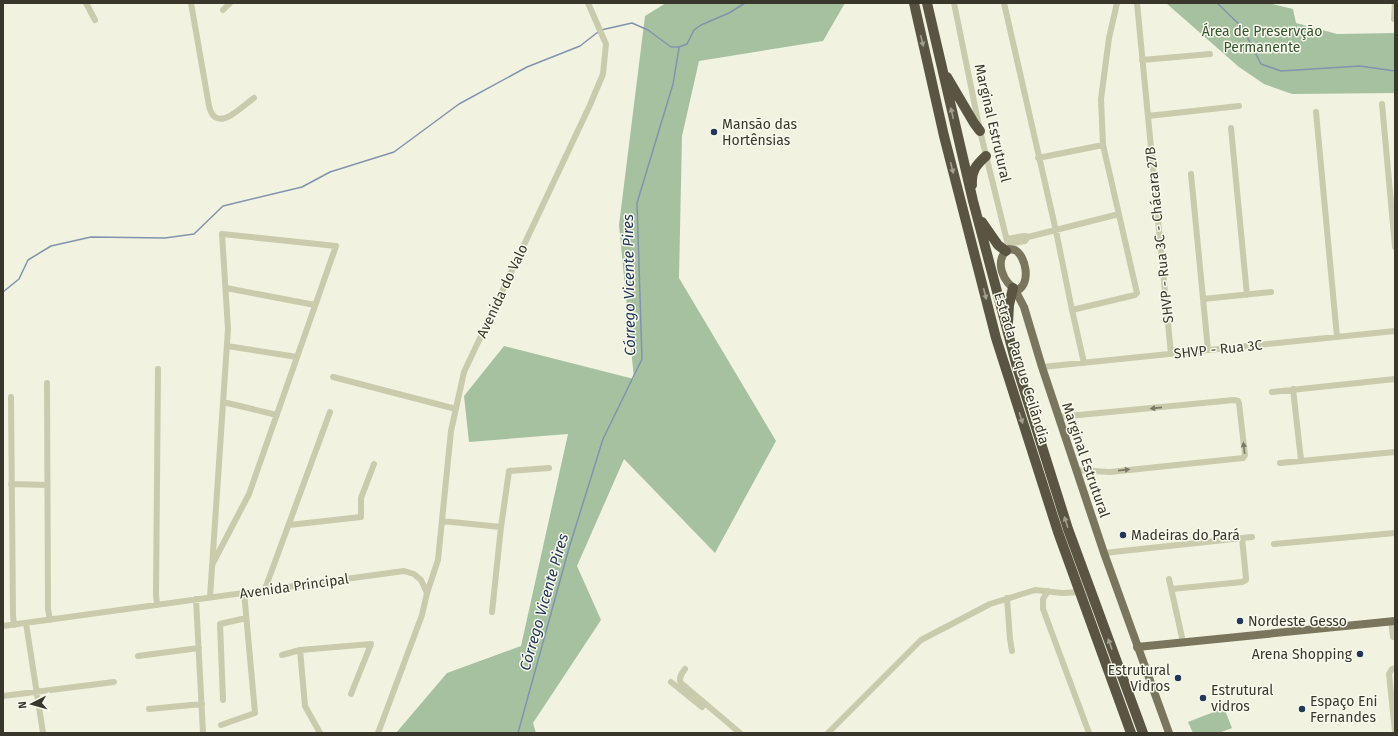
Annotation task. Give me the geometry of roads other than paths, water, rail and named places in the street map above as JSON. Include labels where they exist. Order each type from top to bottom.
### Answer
[{"type":"highway","name":"Estrada Parque Ceilândia","points":[[914,3],[944,136],[996,338],[1058,532],[1131,733]]},
{"type":"highway","name":"Estrada Parque Ceilândia","points":[[927,3],[974,206],[1016,367],[1068,528],[1143,733]]},
{"type":"highway","points":[[941,67],[974,124],[980,131]]},
{"type":"highway","points":[[986,156],[976,165],[971,179],[974,206],[992,238],[998,245],[1007,246]]},
{"type":"highway","points":[[1007,333],[1009,305],[1017,288]]},
{"type":"main road","points":[[1007,246],[1018,253],[1025,266],[1026,279],[1017,288],[1005,280],[1002,272],[1002,258],[1007,246]]},
{"type":"main road","name":"Marginal Estrutural","points":[[1017,288],[1058,417],[1104,553],[1169,733]]},
{"type":"main road","points":[[1137,647],[1393,621]]},
{"type":"street","points":[[86,3],[95,20]]},
{"type":"street","points":[[192,3],[209,106],[213,116],[218,119],[228,118],[254,98]]},
{"type":"street","points":[[223,10],[230,3]]},
{"type":"street","name":"Avenida do Valo","points":[[427,592],[438,560],[451,431],[464,372],[603,74],[606,44],[588,3]]},
{"type":"street","name":"Marginal Estrutural","points":[[954,3],[980,131],[1007,246]]},
{"type":"street","points":[[1004,3],[1038,158],[1056,231],[1084,363]]},
{"type":"street","points":[[1072,310],[1137,294],[1102,145],[1101,99],[1109,38],[1117,3]]},
{"type":"street","name":"SHVP - Rua 3C - Chácara 27B","points":[[1137,3],[1171,354]]},
{"type":"street","points":[[1394,19],[1395,3]]},
{"type":"street","points":[[1142,60],[1210,54]]},
{"type":"street","points":[[1382,104],[1395,247]]},
{"type":"street","points":[[1148,116],[1239,106]]},
{"type":"street","points":[[1316,112],[1337,337]]},
{"type":"street","points":[[1231,128],[1247,295]]},
{"type":"street","points":[[1038,158],[1102,145]]},
{"type":"street","points":[[1190,174],[1208,350]]},
{"type":"street","points":[[1007,246],[1024,241],[1028,237],[1119,214]]},
{"type":"street","points":[[210,598],[212,565],[228,329],[222,234],[336,246],[249,494],[212,565]]},
{"type":"street","points":[[226,288],[315,304]]},
{"type":"street","points":[[1203,299],[1271,292]]},
{"type":"street","name":"SHVP - Rua 3C","points":[[1042,367],[1395,331]]},
{"type":"street","points":[[227,346],[297,357]]},
{"type":"street","points":[[157,605],[158,369]]},
{"type":"street","points":[[333,377],[456,409]]},
{"type":"street","points":[[1272,392],[1395,379]]},
{"type":"street","points":[[47,383],[48,609],[50,620]]},
{"type":"street","points":[[1293,389],[1301,460]]},
{"type":"street","points":[[10,397],[14,625]]},
{"type":"street","points":[[1058,417],[1234,400],[1238,401],[1239,403],[1245,455],[1243,458],[1110,472],[1076,470]]},
{"type":"street","points":[[223,402],[277,415]]},
{"type":"street","points":[[265,589],[330,412]]},
{"type":"street","points":[[1280,463],[1395,452]]},
{"type":"street","points":[[289,525],[361,517],[361,498],[374,464]]},
{"type":"street","points":[[492,612],[508,471],[549,468]]},
{"type":"street","points":[[12,484],[47,485]]},
{"type":"street","points":[[442,521],[501,527]]},
{"type":"street","points":[[1274,544],[1395,532]]},
{"type":"street","points":[[1104,553],[1252,537]]},
{"type":"street","points":[[1172,589],[1244,581],[1246,578],[1242,538]]},
{"type":"street","name":"Avenida Principal","points":[[3,626],[404,571],[414,574],[421,580],[427,592]]},
{"type":"street","points":[[1169,579],[1183,642]]},
{"type":"street","points":[[828,733],[921,640],[990,604],[1007,598],[1035,590],[1062,593],[1080,592]]},
{"type":"street","points":[[1048,591],[1043,599],[1043,609],[1088,733]]},
{"type":"street","points":[[221,725],[255,713],[244,592]]},
{"type":"street","points":[[378,733],[422,615],[427,592]]},
{"type":"street","points":[[1007,598],[1012,651]]},
{"type":"street","points":[[196,599],[203,733]]},
{"type":"street","points":[[223,700],[220,624],[246,618]]},
{"type":"street","points":[[1393,621],[1393,637]]},
{"type":"street","points":[[26,623],[43,733]]},
{"type":"street","points":[[282,655],[300,650],[371,644],[351,694]]},
{"type":"street","points":[[138,656],[199,648]]},
{"type":"street","points":[[300,650],[305,706],[320,733]]},
{"type":"street","points":[[1395,668],[1392,669],[1389,674],[1395,731]]},
{"type":"street","points":[[685,669],[680,676],[681,683],[740,733]]},
{"type":"street","points":[[3,696],[114,682]]},
{"type":"street","points":[[671,682],[735,733]]},
{"type":"street","points":[[149,709],[202,704]]},
{"type":"waterway","name":"Córrego Vicente Pires","points":[[601,30],[632,23],[648,30],[671,47],[679,47],[687,44],[694,30],[701,25],[729,13],[745,3]]},
{"type":"waterway","name":"Córrego Vicente Pires","points":[[1217,3],[1242,27],[1261,64],[1281,71],[1360,66],[1395,71]]},
{"type":"waterway","points":[[3,292],[19,279],[28,260],[51,246],[91,237],[165,238],[194,234],[223,206],[302,187],[330,172],[394,152],[459,104],[527,67],[580,46],[598,32]]},
{"type":"waterway","name":"Córrego Vicente Pires","points":[[518,733],[569,548],[603,439],[642,359],[637,203],[673,84],[679,48]]},
{"type":"place","name":"Mansão das Hortênsias","points":[[714,132]]},
{"type":"place","name":"Madeiras do Pará","points":[[1123,535]]},
{"type":"place","name":"Nordeste Gesso","points":[[1240,621]]},
{"type":"place","name":"Arena Shopping","points":[[1360,654]]},
{"type":"place","name":"Estrutural Vidros","points":[[1178,678]]},
{"type":"place","name":"Estrutural vidros","points":[[1203,698]]},
{"type":"place","name":"Espaço Eni Fernandes","points":[[1302,709]]},
{"type":"park label","name":"Área de Preservção Permanente","points":[[1262,40]]}]
